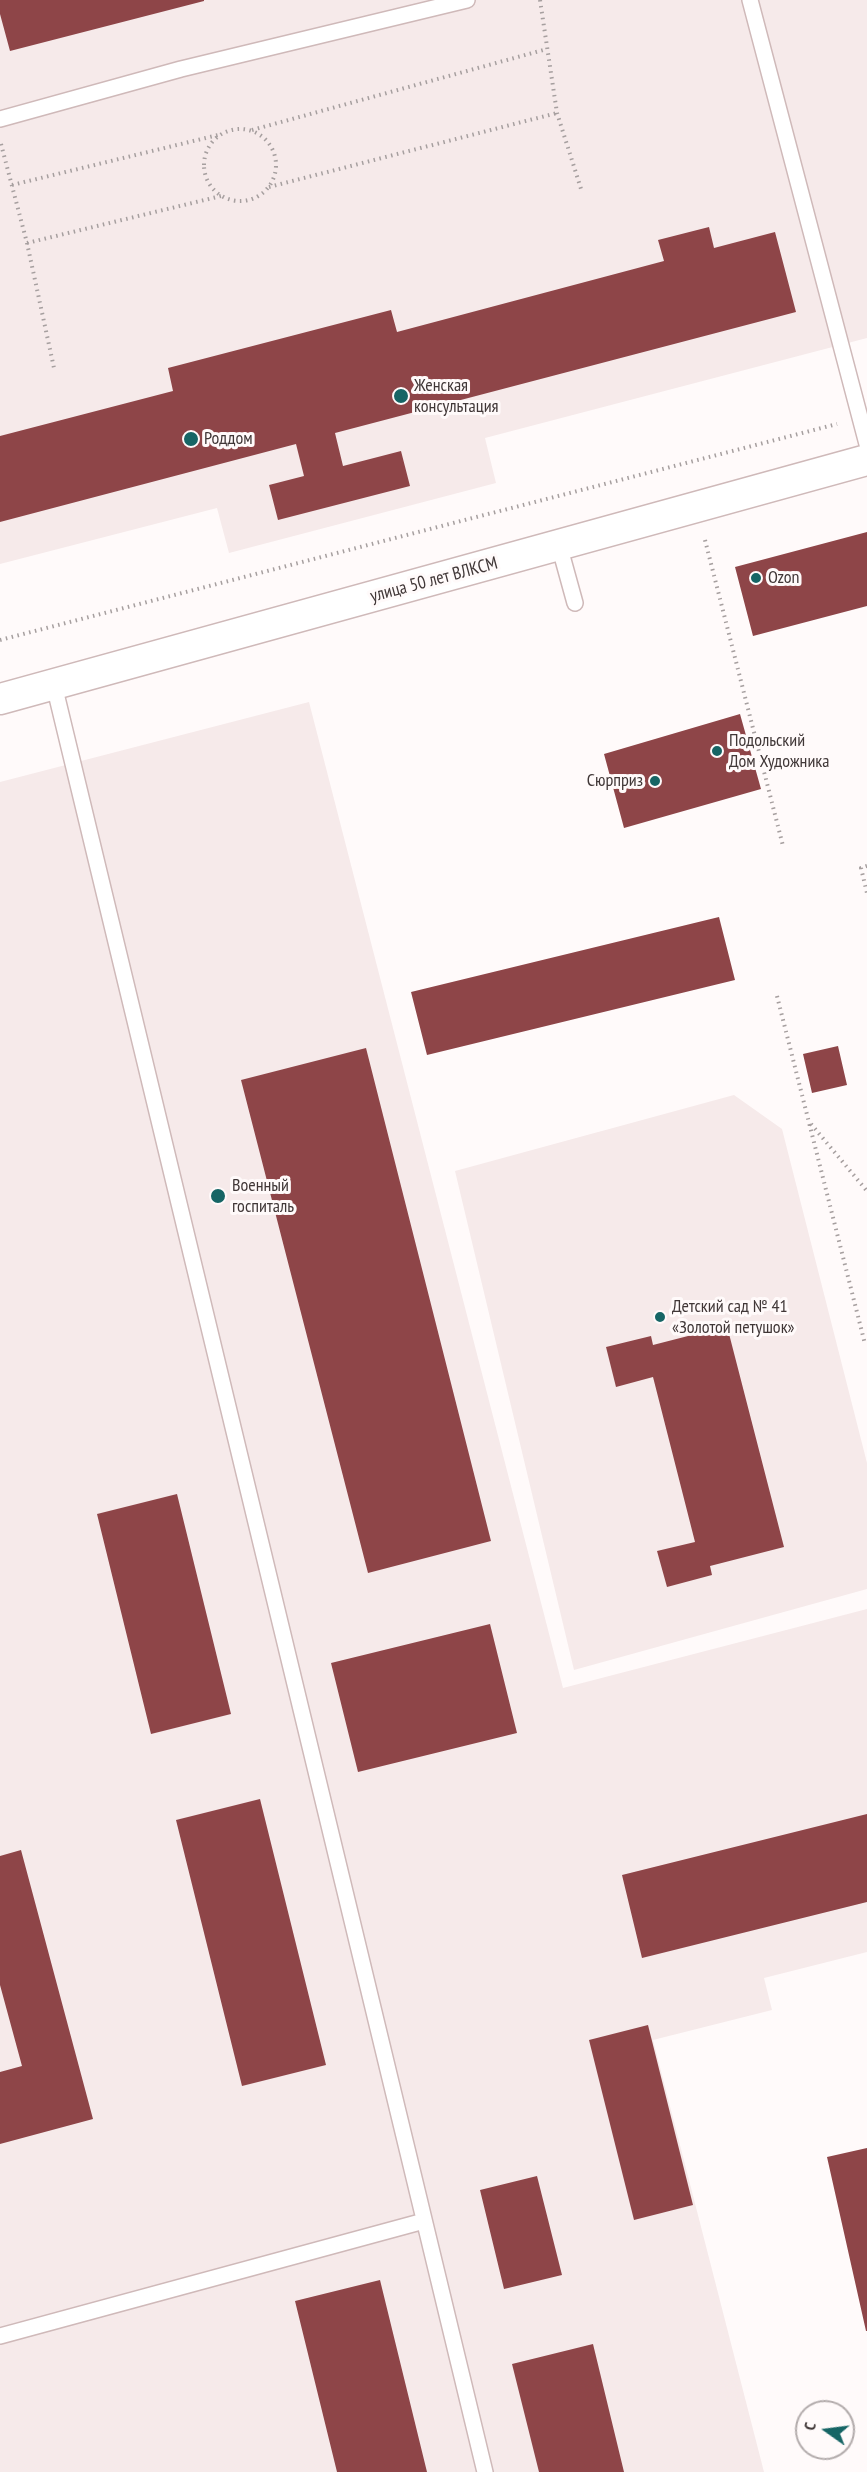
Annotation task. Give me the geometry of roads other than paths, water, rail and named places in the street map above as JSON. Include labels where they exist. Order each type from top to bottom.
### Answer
[{"type":"street","name":"улица 50 лет ВЛКСМ","points":[[0,699],[867,460]]},
{"type":"lane","points":[[0,119],[181,69],[467,0]]},
{"type":"lane","points":[[750,0],[867,444]]},
{"type":"lane","points":[[559,545],[575,603]]},
{"type":"lane","points":[[54,685],[485,2472]]},
{"type":"lane","points":[[0,2336],[424,2221]]},
{"type":"place","name":"Женская консультация","points":[[401,396]]},
{"type":"place","name":"Роддом","points":[[191,439]]},
{"type":"place","name":"Ozon","points":[[756,578]]},
{"type":"place","name":"Подольский Дом Художника","points":[[717,751]]},
{"type":"place","name":"Сюрприз","points":[[655,781]]},
{"type":"place","name":"Военный госпиталь","points":[[218,1196]]},
{"type":"place","name":"Детский сад № 41 «Золотой петушок»","points":[[660,1317]]}]
